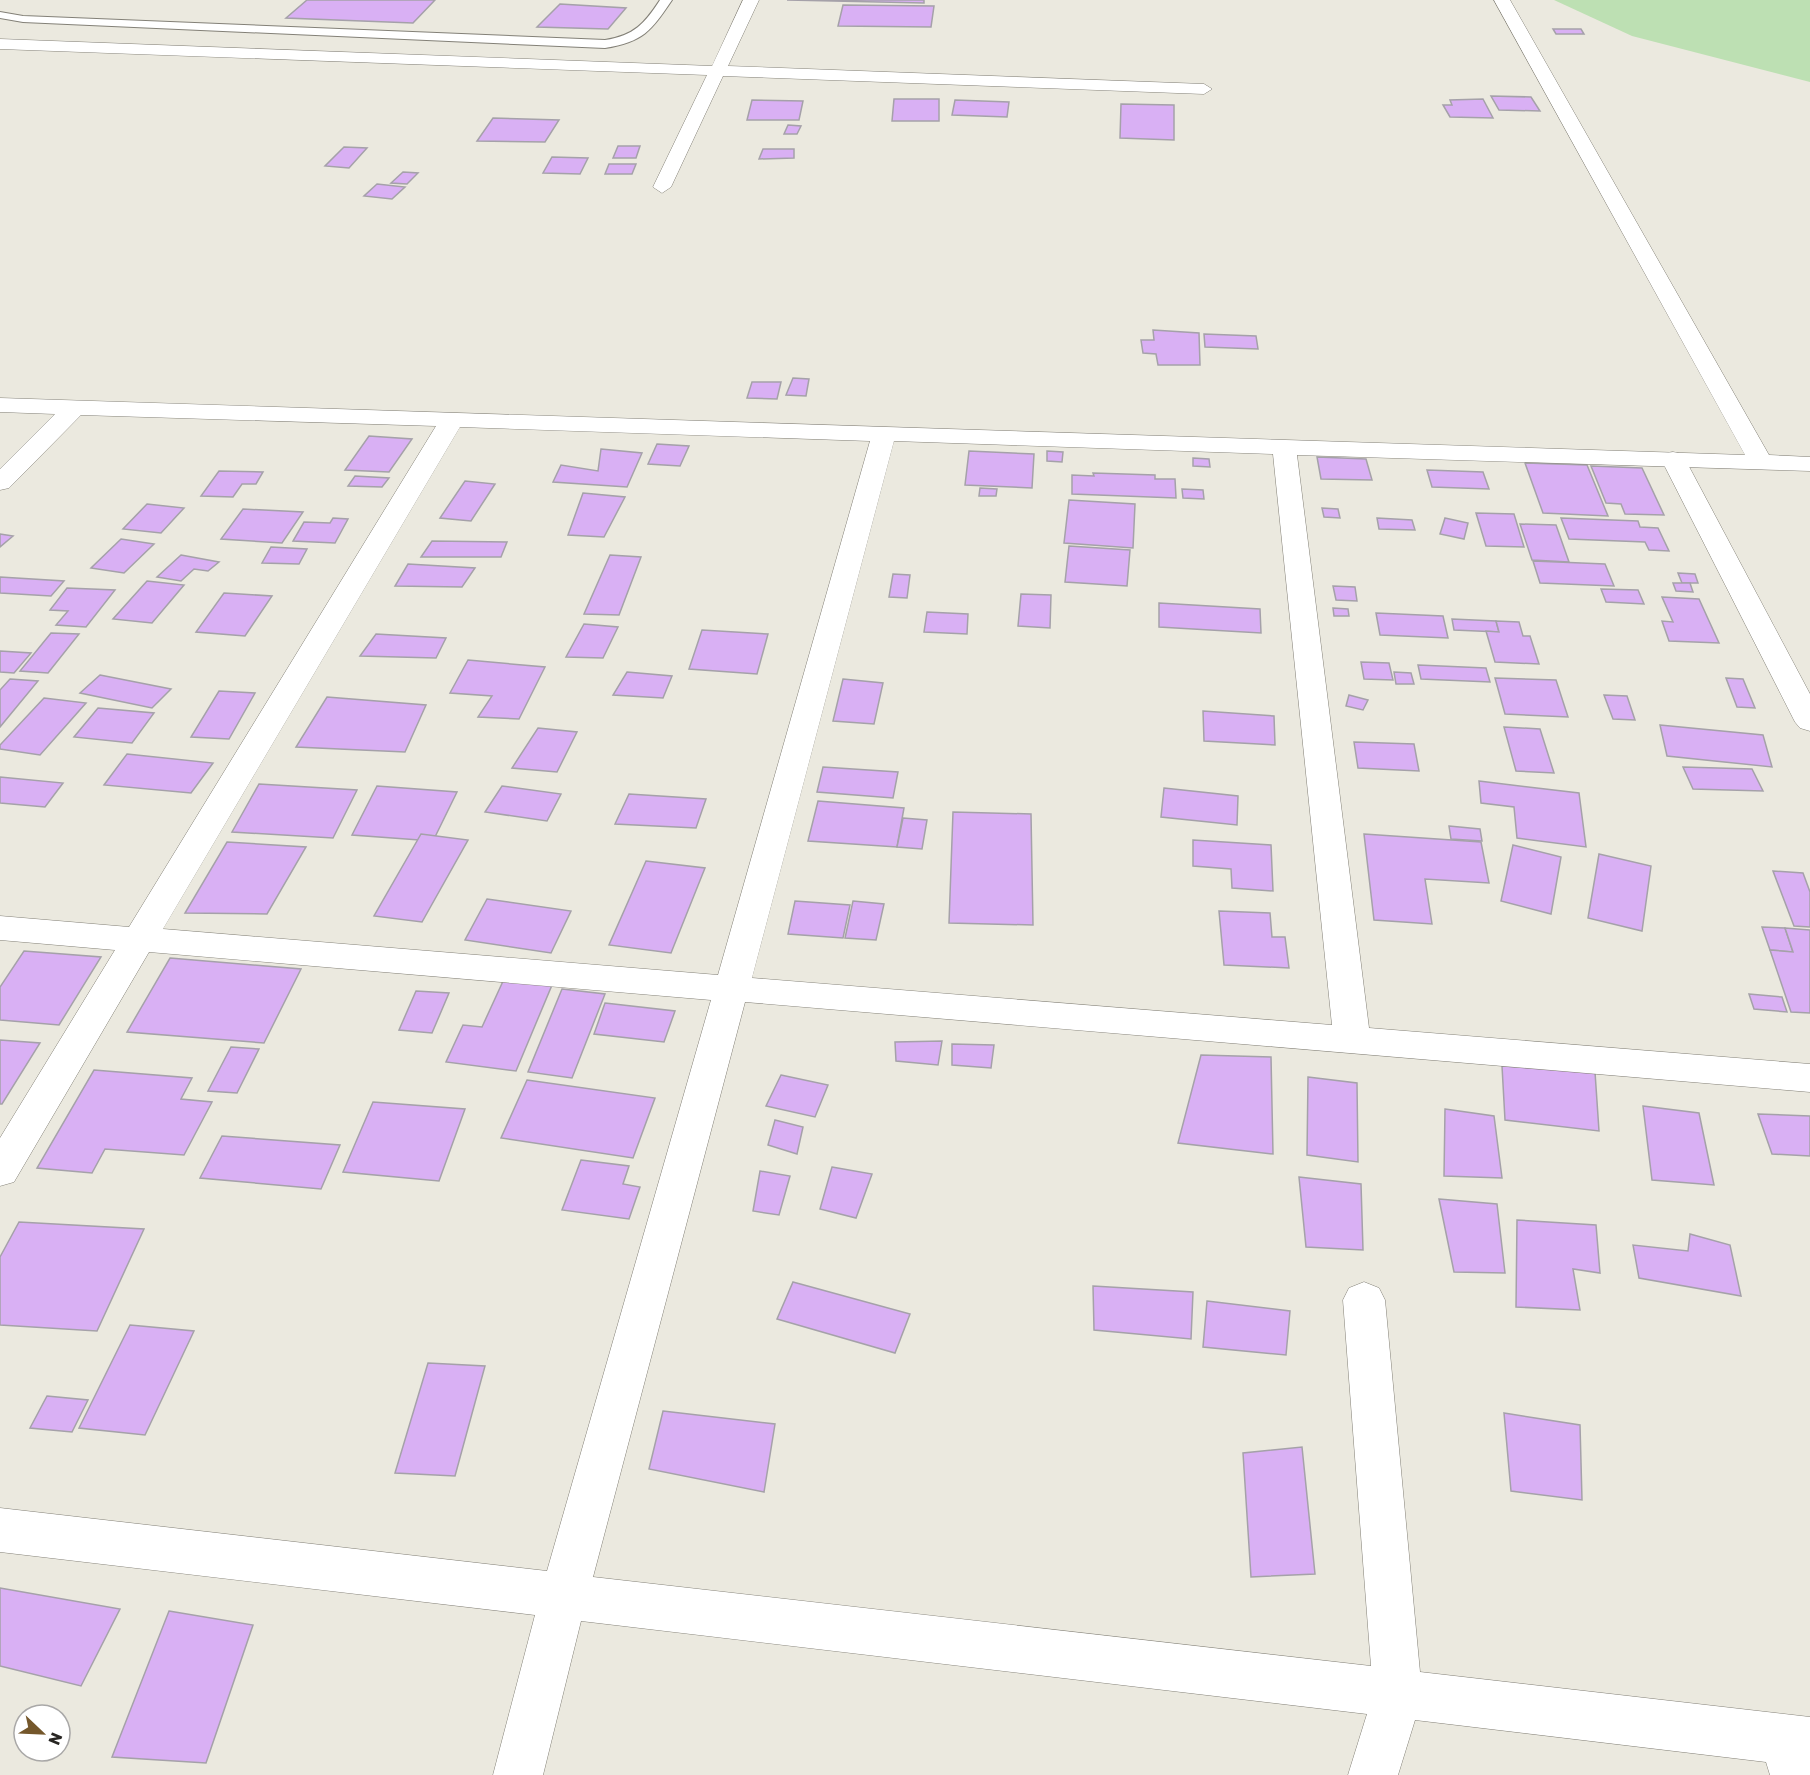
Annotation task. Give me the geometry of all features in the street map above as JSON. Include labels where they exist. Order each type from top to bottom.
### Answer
[{"type":"street","points":[[662,187],[751,0]]},
{"type":"street","points":[[1502,0],[1761,462]]},
{"type":"street","points":[[0,44],[1204,89]]},
{"type":"street","points":[[0,405],[1810,464]]},
{"type":"street","points":[[0,483],[74,408]]},
{"type":"street","points":[[0,1171],[452,420]]},
{"type":"street","points":[[518,1775],[564,1596],[884,434]]},
{"type":"street","points":[[1284,447],[1352,1040]]},
{"type":"street","points":[[1673,459],[1810,722]]},
{"type":"street","points":[[0,928],[1810,1078]]},
{"type":"street","points":[[1364,1300],[1398,1694],[1373,1775]]},
{"type":"street","points":[[0,1530],[1398,1694],[1797,1752]]},
{"type":"lane","points":[[0,15],[35,20],[605,44],[627,42],[642,35],[666,0]]},
{"type":"green space","points":[[1554,0],[1810,0],[1810,82],[1632,36]]},
{"type":"building","points":[[307,0],[435,0],[413,23],[286,18]]},
{"type":"building","points":[[787,0],[924,0],[924,3]]},
{"type":"building","points":[[560,4],[626,8],[608,29],[537,27]]},
{"type":"building","points":[[843,5],[934,6],[931,27],[838,26]]},
{"type":"building","points":[[1553,29],[1581,29],[1584,34],[1556,34]]},
{"type":"building","points":[[1491,96],[1531,97],[1540,111],[1499,110]]},
{"type":"building","points":[[894,99],[939,99],[939,121],[892,121]]},
{"type":"building","points":[[1483,99],[1493,118],[1450,117],[1443,105],[1452,105],[1450,100]]},
{"type":"building","points":[[752,100],[803,101],[799,120],[747,120]]},
{"type":"building","points":[[955,100],[1009,102],[1007,117],[952,115]]},
{"type":"building","points":[[1121,104],[1174,105],[1174,140],[1120,138]]},
{"type":"building","points":[[493,118],[559,120],[545,142],[477,141]]},
{"type":"building","points":[[788,125],[801,126],[797,134],[784,134]]},
{"type":"building","points":[[618,146],[640,146],[636,158],[613,158]]},
{"type":"building","points":[[344,147],[367,148],[349,168],[325,166]]},
{"type":"building","points":[[763,149],[794,149],[794,158],[759,159]]},
{"type":"building","points":[[552,157],[588,158],[580,174],[543,173]]},
{"type":"building","points":[[609,164],[636,164],[632,174],[605,174]]},
{"type":"building","points":[[403,172],[418,173],[407,184],[391,183]]},
{"type":"building","points":[[377,184],[405,187],[392,199],[364,196]]},
{"type":"building","points":[[1153,330],[1199,333],[1200,365],[1158,365],[1156,354],[1143,353],[1141,340],[1154,340]]},
{"type":"building","points":[[1204,334],[1256,336],[1258,349],[1205,347]]},
{"type":"building","points":[[793,378],[809,379],[806,396],[786,395]]},
{"type":"building","points":[[752,382],[781,382],[777,399],[747,398]]},
{"type":"building","points":[[369,436],[412,439],[389,472],[345,470]]},
{"type":"building","points":[[657,444],[689,446],[680,466],[648,464]]},
{"type":"building","points":[[601,449],[642,453],[627,487],[553,482],[561,465],[598,471]]},
{"type":"building","points":[[969,451],[1034,454],[1032,488],[965,485]]},
{"type":"building","points":[[1047,451],[1063,452],[1062,462],[1047,461]]},
{"type":"building","points":[[1317,457],[1366,459],[1372,480],[1321,479]]},
{"type":"building","points":[[1193,458],[1209,459],[1210,467],[1193,466]]},
{"type":"building","points":[[1525,463],[1587,465],[1608,516],[1543,513]]},
{"type":"building","points":[[1591,466],[1642,468],[1664,515],[1625,514],[1621,504],[1606,503]]},
{"type":"building","points":[[1427,470],[1483,472],[1489,489],[1432,487]]},
{"type":"building","points":[[219,471],[263,472],[256,484],[242,484],[233,497],[201,496]]},
{"type":"building","points":[[1093,473],[1155,475],[1155,479],[1175,479],[1176,498],[1072,494],[1072,475],[1094,476]]},
{"type":"building","points":[[355,476],[389,478],[382,487],[348,486]]},
{"type":"building","points":[[465,481],[495,484],[471,521],[440,518]]},
{"type":"building","points":[[980,488],[997,489],[996,496],[979,496]]},
{"type":"building","points":[[1182,489],[1203,490],[1204,499],[1183,498]]},
{"type":"building","points":[[583,493],[625,497],[604,537],[568,535]]},
{"type":"building","points":[[1069,500],[1135,504],[1133,548],[1064,543]]},
{"type":"building","points":[[147,504],[184,508],[161,533],[123,529]]},
{"type":"building","points":[[1322,508],[1338,509],[1340,518],[1324,517]]},
{"type":"building","points":[[243,509],[303,512],[282,543],[221,539]]},
{"type":"building","points":[[1476,513],[1514,514],[1524,547],[1486,546]]},
{"type":"building","points":[[333,518],[348,519],[335,543],[293,541],[304,522],[330,523]]},
{"type":"building","points":[[1377,518],[1412,520],[1415,530],[1379,529]]},
{"type":"building","points":[[1445,518],[1468,523],[1464,539],[1440,534]]},
{"type":"building","points":[[1561,518],[1638,521],[1640,527],[1658,528],[1669,551],[1649,550],[1645,542],[1569,539]]},
{"type":"building","points":[[1520,524],[1556,525],[1569,562],[1532,560]]},
{"type":"building","points":[[0,534],[13,536],[0,547]]},
{"type":"building","points":[[121,539],[154,544],[124,573],[91,568]]},
{"type":"building","points":[[432,541],[507,542],[501,557],[421,557]]},
{"type":"building","points":[[1069,546],[1130,550],[1127,586],[1065,582]]},
{"type":"building","points":[[271,547],[307,549],[299,564],[262,563]]},
{"type":"building","points":[[181,555],[219,562],[208,571],[194,569],[181,581],[157,577]]},
{"type":"building","points":[[610,555],[641,557],[619,615],[584,614]]},
{"type":"building","points":[[1533,561],[1605,564],[1614,586],[1540,583]]},
{"type":"building","points":[[408,564],[475,568],[462,587],[395,586]]},
{"type":"building","points":[[1678,573],[1695,574],[1698,583],[1682,583]]},
{"type":"building","points":[[893,574],[910,575],[907,598],[889,597]]},
{"type":"building","points":[[0,577],[64,581],[51,596],[0,593]]},
{"type":"building","points":[[147,581],[184,585],[152,623],[113,619]]},
{"type":"building","points":[[1673,583],[1690,583],[1693,592],[1676,591]]},
{"type":"building","points":[[1333,586],[1355,587],[1357,601],[1336,600]]},
{"type":"building","points":[[67,588],[115,590],[86,627],[56,625],[68,611],[50,610]]},
{"type":"building","points":[[1601,589],[1638,590],[1644,604],[1606,602]]},
{"type":"building","points":[[224,593],[272,596],[245,636],[196,632]]},
{"type":"building","points":[[1021,594],[1051,595],[1050,628],[1018,626]]},
{"type":"building","points":[[1662,597],[1699,599],[1719,643],[1669,641],[1662,621],[1673,622]]},
{"type":"building","points":[[1159,603],[1260,609],[1261,633],[1159,627]]},
{"type":"building","points":[[1333,608],[1348,609],[1349,616],[1334,616]]},
{"type":"building","points":[[927,612],[968,614],[967,634],[924,632]]},
{"type":"building","points":[[1376,613],[1443,616],[1448,638],[1380,635]]},
{"type":"building","points":[[1452,619],[1496,621],[1499,632],[1454,630]]},
{"type":"building","points":[[1496,621],[1519,622],[1523,636],[1530,636],[1539,664],[1495,662],[1486,631],[1499,632]]},
{"type":"building","points":[[584,624],[618,627],[603,658],[566,657]]},
{"type":"building","points":[[702,630],[768,634],[757,674],[689,669]]},
{"type":"building","points":[[51,633],[79,634],[48,673],[20,671]]},
{"type":"building","points":[[376,634],[446,638],[436,658],[360,656]]},
{"type":"building","points":[[0,651],[31,653],[14,673],[0,672]]},
{"type":"building","points":[[468,660],[545,667],[519,719],[478,717],[492,696],[450,693]]},
{"type":"building","points":[[1361,662],[1389,663],[1393,680],[1364,679]]},
{"type":"building","points":[[1418,665],[1486,668],[1490,682],[1421,679]]},
{"type":"building","points":[[627,672],[672,676],[663,698],[613,695]]},
{"type":"building","points":[[1394,672],[1411,673],[1414,684],[1396,684]]},
{"type":"building","points":[[100,675],[171,689],[152,708],[80,693]]},
{"type":"building","points":[[1495,678],[1556,680],[1568,717],[1505,714]]},
{"type":"building","points":[[1726,678],[1743,679],[1755,708],[1737,707]]},
{"type":"building","points":[[10,679],[38,681],[0,727],[0,690]]},
{"type":"building","points":[[843,679],[883,683],[874,724],[833,721]]},
{"type":"building","points":[[219,691],[255,693],[229,739],[191,737]]},
{"type":"building","points":[[1349,695],[1368,700],[1363,710],[1346,706]]},
{"type":"building","points":[[1604,695],[1627,696],[1635,720],[1613,719]]},
{"type":"building","points":[[327,697],[426,705],[405,752],[296,747]]},
{"type":"building","points":[[44,698],[86,703],[40,755],[0,749],[0,745]]},
{"type":"building","points":[[98,708],[154,713],[132,743],[74,737]]},
{"type":"building","points":[[1203,711],[1274,716],[1275,745],[1204,741]]},
{"type":"building","points":[[1660,725],[1763,735],[1772,767],[1667,756]]},
{"type":"building","points":[[1504,727],[1540,729],[1554,773],[1516,771]]},
{"type":"building","points":[[538,728],[577,732],[557,772],[512,768]]},
{"type":"building","points":[[1354,742],[1414,744],[1419,771],[1358,768]]},
{"type":"building","points":[[127,754],[213,763],[191,793],[104,785]]},
{"type":"building","points":[[823,767],[898,772],[893,798],[817,792]]},
{"type":"building","points":[[1683,767],[1752,769],[1763,791],[1693,789]]},
{"type":"building","points":[[0,777],[63,783],[45,807],[0,803]]},
{"type":"building","points":[[1479,781],[1579,793],[1586,847],[1517,838],[1514,807],[1481,803]]},
{"type":"building","points":[[259,784],[357,790],[333,838],[232,832]]},
{"type":"building","points":[[377,786],[457,792],[433,841],[352,835]]},
{"type":"building","points":[[502,786],[561,794],[547,821],[485,812]]},
{"type":"building","points":[[1164,788],[1238,796],[1237,825],[1161,817]]},
{"type":"building","points":[[629,794],[706,799],[696,828],[615,824]]},
{"type":"building","points":[[818,801],[904,808],[897,847],[808,841]]},
{"type":"building","points":[[953,812],[1031,814],[1033,925],[949,923]]},
{"type":"building","points":[[903,818],[927,820],[922,849],[897,847]]},
{"type":"building","points":[[1449,826],[1480,829],[1482,841],[1451,839]]},
{"type":"building","points":[[421,834],[468,840],[422,922],[374,916]]},
{"type":"building","points":[[1364,834],[1481,842],[1489,883],[1425,879],[1432,924],[1374,920]]},
{"type":"building","points":[[1193,840],[1271,845],[1273,891],[1232,888],[1231,869],[1193,866]]},
{"type":"building","points":[[227,842],[306,847],[267,914],[185,913]]},
{"type":"building","points":[[1513,845],[1561,857],[1551,914],[1501,901]]},
{"type":"building","points":[[1599,854],[1651,866],[1642,931],[1588,918]]},
{"type":"building","points":[[646,861],[705,868],[671,953],[609,945]]},
{"type":"building","points":[[1773,871],[1803,873],[1810,892],[1810,927],[1794,926]]},
{"type":"building","points":[[487,899],[571,911],[551,953],[465,940]]},
{"type":"building","points":[[795,901],[850,905],[843,938],[788,934]]},
{"type":"building","points":[[853,901],[884,904],[876,940],[845,938]]},
{"type":"building","points":[[1219,911],[1270,913],[1272,937],[1285,937],[1289,968],[1224,965]]},
{"type":"building","points":[[1762,927],[1785,928],[1793,952],[1770,950]]},
{"type":"building","points":[[1785,928],[1810,930],[1810,1013],[1791,1012],[1770,950],[1793,952]]},
{"type":"building","points":[[24,951],[101,957],[59,1025],[0,1020],[0,987]]},
{"type":"building","points":[[170,958],[301,969],[264,1043],[127,1032]]},
{"type":"building","points":[[504,979],[552,985],[516,1071],[446,1062],[463,1025],[482,1027]]},
{"type":"building","points":[[562,989],[605,994],[572,1078],[528,1072]]},
{"type":"building","points":[[416,991],[449,993],[432,1033],[399,1030]]},
{"type":"building","points":[[1749,994],[1782,997],[1787,1012],[1754,1009]]},
{"type":"building","points":[[605,1003],[675,1011],[664,1042],[594,1034]]},
{"type":"building","points":[[0,1040],[40,1043],[2,1104],[0,1104]]},
{"type":"building","points":[[942,1041],[938,1065],[896,1061],[895,1042]]},
{"type":"building","points":[[952,1044],[994,1045],[991,1068],[952,1065]]},
{"type":"building","points":[[231,1047],[259,1049],[237,1093],[208,1091]]},
{"type":"building","points":[[1201,1055],[1271,1057],[1273,1154],[1178,1143]]},
{"type":"building","points":[[1502,1066],[1595,1072],[1599,1131],[1505,1120]]},
{"type":"building","points":[[94,1070],[192,1078],[181,1099],[212,1102],[184,1155],[105,1149],[92,1173],[37,1168]]},
{"type":"building","points":[[781,1075],[828,1085],[815,1117],[766,1106]]},
{"type":"building","points":[[1308,1077],[1357,1083],[1358,1162],[1307,1155]]},
{"type":"building","points":[[527,1080],[655,1098],[633,1158],[501,1138]]},
{"type":"building","points":[[373,1102],[465,1109],[439,1181],[343,1172]]},
{"type":"building","points":[[1643,1106],[1699,1113],[1714,1185],[1652,1180]]},
{"type":"building","points":[[1445,1109],[1494,1116],[1502,1178],[1444,1176]]},
{"type":"building","points":[[1758,1114],[1810,1116],[1810,1156],[1772,1154]]},
{"type":"building","points":[[775,1120],[803,1127],[797,1154],[768,1145]]},
{"type":"building","points":[[222,1136],[340,1145],[321,1189],[200,1178]]},
{"type":"building","points":[[581,1160],[629,1166],[623,1184],[640,1187],[629,1219],[562,1210]]},
{"type":"building","points":[[832,1167],[872,1174],[856,1218],[820,1209]]},
{"type":"building","points":[[760,1171],[790,1176],[779,1215],[753,1211]]},
{"type":"building","points":[[1299,1177],[1361,1184],[1363,1250],[1306,1247]]},
{"type":"building","points":[[1439,1199],[1497,1204],[1505,1273],[1454,1272]]},
{"type":"building","points":[[1517,1220],[1596,1225],[1600,1273],[1573,1269],[1580,1310],[1516,1307]]},
{"type":"building","points":[[19,1222],[144,1229],[97,1331],[0,1325],[0,1257]]},
{"type":"building","points":[[1690,1234],[1730,1245],[1741,1296],[1639,1278],[1633,1245],[1688,1251]]},
{"type":"building","points":[[793,1282],[910,1314],[895,1353],[777,1319]]},
{"type":"building","points":[[1093,1286],[1193,1292],[1191,1339],[1094,1330]]},
{"type":"building","points":[[1207,1301],[1290,1311],[1286,1355],[1203,1347]]},
{"type":"building","points":[[130,1325],[194,1331],[145,1435],[79,1428]]},
{"type":"building","points":[[428,1363],[485,1366],[455,1476],[395,1473]]},
{"type":"building","points":[[47,1396],[88,1400],[72,1432],[30,1428]]},
{"type":"building","points":[[663,1411],[775,1424],[764,1492],[649,1469]]},
{"type":"building","points":[[1504,1413],[1580,1425],[1582,1500],[1511,1491]]},
{"type":"building","points":[[1302,1447],[1315,1574],[1251,1577],[1243,1453]]},
{"type":"building","points":[[0,1588],[120,1609],[81,1686],[0,1666]]},
{"type":"building","points":[[169,1611],[253,1625],[206,1763],[112,1757]]}]
